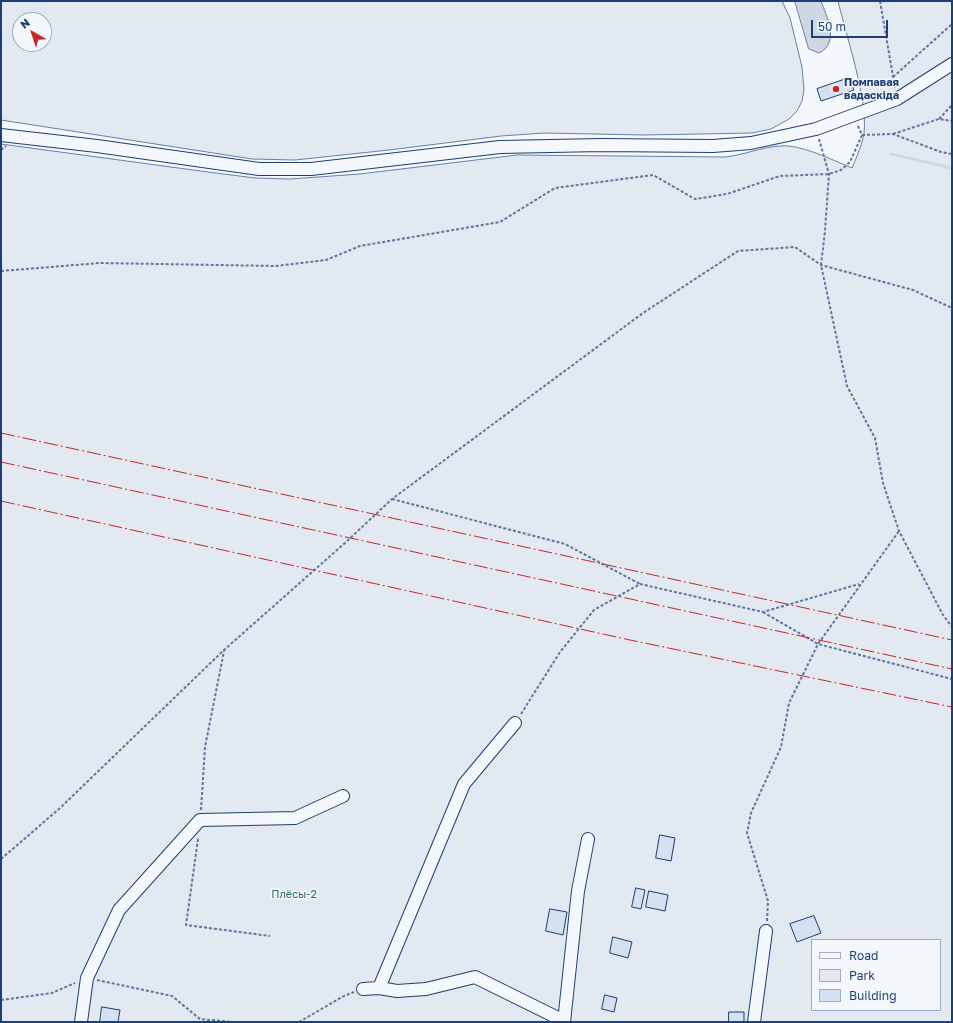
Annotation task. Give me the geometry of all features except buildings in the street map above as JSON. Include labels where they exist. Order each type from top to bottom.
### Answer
[{"type":"street","points":[[1,135],[97,146],[259,169],[311,169],[500,146],[714,146],[752,143],[816,129],[897,99],[952,64]]},
{"type":"street","points":[[379,988],[464,784],[515,724]]},
{"type":"street","points":[[81,1022],[87,978],[119,910],[200,820],[295,818],[343,796]]},
{"type":"street","points":[[363,989],[379,988],[397,991],[426,988],[475,977],[564,1021],[578,891],[588,839]]},
{"type":"street","points":[[754,1022],[766,931]]},
{"type":"path","points":[[880,1],[897,99]]},
{"type":"path","points":[[893,77],[952,24]]},
{"type":"path","points":[[939,119],[952,105]]},
{"type":"path","points":[[1,271],[100,263],[276,266],[326,260],[360,246],[500,222],[555,188],[654,175],[695,200],[727,194],[780,176],[829,174],[841,170],[850,162],[862,135],[854,115]]},
{"type":"path","points":[[862,135],[893,134],[939,119],[952,121]]},
{"type":"path","points":[[816,129],[829,174],[821,265],[847,386],[875,438],[883,483],[899,531],[943,615],[952,628]]},
{"type":"path","points":[[893,134],[941,152],[952,154]]},
{"type":"path","points":[[1,859],[59,809],[224,650],[341,547],[392,499],[644,313],[738,251],[795,247],[821,265],[913,290],[952,308]]},
{"type":"path","points":[[392,499],[565,544],[640,584],[763,612],[818,644],[952,679]]},
{"type":"path","points":[[766,931],[768,901],[748,833],[751,813],[781,747],[789,703],[818,644],[860,583],[899,531]]},
{"type":"path","points":[[763,612],[860,583]]},
{"type":"path","points":[[515,724],[560,652],[594,610],[640,584]]},
{"type":"path","points":[[224,650],[205,747],[200,820],[186,925],[270,936]]},
{"type":"path","points":[[1,1000],[52,993],[87,978],[172,996],[200,1019],[233,1022]]},
{"type":"path","points":[[299,1022],[344,996],[363,989]]},
{"type":"green space","points":[[1,1],[782,1],[790,18],[802,67],[804,90],[802,101],[797,111],[789,119],[771,129],[752,133],[644,135],[544,133],[501,136],[295,160],[252,159],[1,120]]},
{"type":"green space","name":"Плёсы-2","points":[[838,1],[952,1],[952,1022],[1,1022],[1,144],[255,178],[290,179],[360,174],[517,155],[725,157],[780,146],[797,147],[807,150],[852,168],[864,133],[863,103],[856,67]]},
{"type":"shaded area","points":[[795,1],[821,1],[829,22],[830,36],[829,43],[825,49],[819,53],[809,49]]},
{"type":"waterway","points":[[891,154],[952,168]]},
{"type":"power","points":[[1,433],[952,640]]},
{"type":"power","points":[[1,462],[952,669]]},
{"type":"power","points":[[1,501],[630,640],[952,707]]},
{"type":"place","name":"Помпавая вадаскіда","points":[[836,89]]}]
